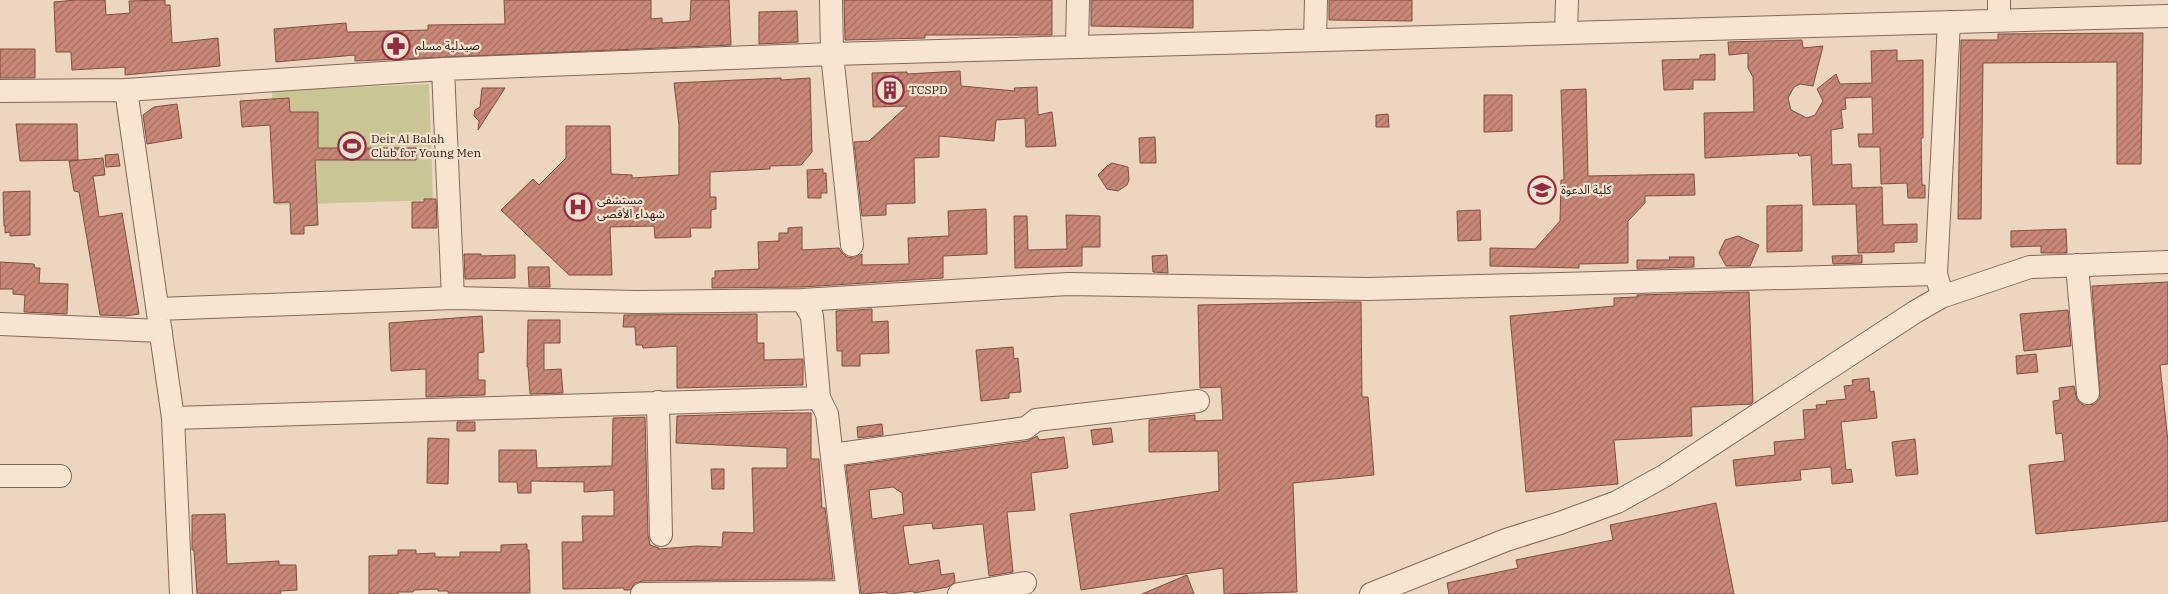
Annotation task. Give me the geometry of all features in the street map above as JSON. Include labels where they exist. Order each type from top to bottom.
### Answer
[{"type":"street","points":[[831,0],[832,54],[852,245]]},
{"type":"street","points":[[1077,47],[1078,0]]},
{"type":"street","points":[[1315,40],[1316,0]]},
{"type":"street","points":[[1566,33],[1567,0]]},
{"type":"street","points":[[0,91],[126,90],[443,69],[832,54],[1949,22],[1999,10],[2168,16]]},
{"type":"street","points":[[1941,297],[1936,274],[1949,22]]},
{"type":"street","points":[[443,69],[452,298]]},
{"type":"street","points":[[126,90],[173,418],[181,594]]},
{"type":"street","points":[[1371,594],[1506,540],[1617,502],[1664,476],[1915,312],[1941,297],[2030,267],[2168,262]]},
{"type":"street","points":[[2077,265],[2088,393]]},
{"type":"street","points":[[0,324],[159,320],[452,298],[637,302],[802,300],[1068,284],[1368,289],[1936,274]]},
{"type":"street","points":[[642,594],[848,593],[827,414],[819,398],[812,316],[802,300]]},
{"type":"street","points":[[173,418],[819,398]]},
{"type":"street","points":[[832,455],[1026,428],[1036,420],[1198,401]]},
{"type":"street","points":[[658,402],[661,535]]},
{"type":"street","points":[[0,476],[60,476]]},
{"type":"street","points":[[959,594],[1025,583]]},
{"type":"shaded area","name":"Deir Al Balah Club for Young Men","points":[[429,84],[433,200],[276,205],[272,91]]},
{"type":"building","points":[[105,0],[106,15],[130,13],[129,1],[165,0],[165,5],[170,5],[172,43],[218,38],[220,66],[125,75],[125,67],[72,70],[71,52],[56,52],[54,2]]},
{"type":"building","points":[[504,0],[651,0],[651,19],[662,18],[662,23],[690,21],[691,0],[729,0],[731,45],[355,61],[355,55],[276,62],[274,29],[346,23],[347,32],[428,30],[428,25],[505,24]]},
{"type":"building","points":[[844,0],[1052,0],[1052,35],[925,35],[925,38],[845,40]]},
{"type":"building","points":[[1091,0],[1193,0],[1193,28],[1091,26]]},
{"type":"building","points":[[1329,0],[1412,0],[1412,21],[1329,20]]},
{"type":"building","points":[[797,11],[798,42],[759,44],[759,12]]},
{"type":"building","points":[[2143,33],[2141,164],[2117,164],[2117,62],[1983,63],[1981,219],[1958,219],[1961,40],[1998,40],[1998,34]]},
{"type":"building","points":[[1802,40],[1803,48],[1823,46],[1813,86],[1800,84],[1794,87],[1788,98],[1791,110],[1807,118],[1815,115],[1823,101],[1817,89],[1836,74],[1840,84],[1872,83],[1871,51],[1897,50],[1897,61],[1923,60],[1923,138],[1921,138],[1922,185],[1925,185],[1925,198],[1908,198],[1907,183],[1881,184],[1880,147],[1859,147],[1858,134],[1873,134],[1872,97],[1845,98],[1846,109],[1841,110],[1843,128],[1831,130],[1832,165],[1851,164],[1852,188],[1882,187],[1883,225],[1917,224],[1917,242],[1894,243],[1894,252],[1858,253],[1856,204],[1813,205],[1811,155],[1799,156],[1798,153],[1705,158],[1704,113],[1754,112],[1753,77],[1748,68],[1748,53],[1729,55],[1728,42]]},
{"type":"building","points":[[0,49],[35,49],[35,78],[0,78]]},
{"type":"building","points":[[1715,54],[1715,80],[1693,80],[1693,89],[1664,90],[1662,60],[1700,59],[1700,55]]},
{"type":"building","points":[[960,71],[961,86],[1015,91],[1014,88],[1037,87],[1038,115],[1052,112],[1056,146],[1026,147],[1025,118],[996,120],[994,141],[939,136],[939,157],[914,158],[915,203],[886,204],[886,215],[862,216],[854,142],[869,141],[907,106],[873,107],[872,73],[907,72],[907,74]]},
{"type":"building","points":[[781,78],[781,80],[810,78],[812,152],[801,165],[770,166],[770,169],[710,172],[710,197],[716,197],[716,209],[711,210],[711,228],[690,228],[691,237],[655,238],[654,226],[610,227],[612,275],[569,275],[501,210],[533,179],[539,185],[566,158],[566,126],[610,126],[611,174],[632,175],[632,178],[679,175],[679,125],[674,83]]},
{"type":"building","points":[[482,88],[505,88],[478,130],[479,121],[474,116],[475,110],[480,107]]},
{"type":"building","points":[[1586,89],[1588,176],[1694,174],[1695,195],[1645,196],[1645,203],[1628,221],[1628,263],[1579,264],[1579,268],[1490,266],[1490,248],[1535,249],[1560,221],[1561,180],[1564,180],[1561,90]]},
{"type":"building","points":[[1484,95],[1512,95],[1512,131],[1484,132]]},
{"type":"building","points":[[289,98],[290,112],[318,112],[318,148],[416,148],[416,160],[315,160],[318,225],[304,226],[304,234],[291,234],[290,202],[274,203],[270,125],[242,127],[240,101]]},
{"type":"building","points":[[177,104],[182,138],[147,144],[143,115],[154,107]]},
{"type":"building","points":[[1388,114],[1389,127],[1376,127],[1376,115]]},
{"type":"building","points":[[16,124],[77,124],[78,160],[20,161]]},
{"type":"building","points":[[1155,137],[1156,163],[1140,163],[1139,138]]},
{"type":"building","points":[[118,154],[120,166],[106,167],[105,155]]},
{"type":"building","points":[[103,158],[105,175],[93,176],[99,217],[122,213],[139,314],[125,316],[100,315],[79,192],[74,191],[69,161]]},
{"type":"building","points":[[1112,163],[1128,167],[1129,180],[1127,185],[1118,191],[1107,189],[1098,175]]},
{"type":"building","points":[[823,169],[823,173],[826,173],[827,193],[821,193],[821,198],[808,198],[807,170]]},
{"type":"building","points":[[30,191],[30,235],[10,236],[10,232],[5,233],[3,192]]},
{"type":"building","points":[[424,199],[436,199],[437,228],[412,228],[412,202],[424,202]]},
{"type":"building","points":[[1802,205],[1802,251],[1767,252],[1767,206]]},
{"type":"building","points":[[986,209],[987,254],[943,256],[943,278],[802,287],[712,288],[712,278],[715,278],[715,271],[759,269],[758,242],[779,241],[779,233],[788,233],[788,228],[802,227],[802,250],[839,248],[847,257],[854,258],[862,254],[862,265],[909,264],[908,238],[949,236],[948,211]]},
{"type":"building","points":[[1480,210],[1481,240],[1458,241],[1457,211]]},
{"type":"building","points":[[1066,215],[1100,216],[1100,247],[1082,247],[1082,266],[1015,268],[1014,216],[1027,216],[1028,250],[1067,249]]},
{"type":"building","points":[[2066,229],[2067,253],[2041,253],[2041,246],[2011,247],[2011,231]]},
{"type":"building","points":[[1738,236],[1759,245],[1750,266],[1726,266],[1719,253],[1725,240]]},
{"type":"building","points":[[464,254],[481,254],[481,256],[515,255],[515,278],[465,279]]},
{"type":"building","points":[[1167,255],[1168,273],[1153,272],[1152,256]]},
{"type":"building","points":[[1862,255],[1862,263],[1833,264],[1832,256]]},
{"type":"building","points":[[1669,257],[1694,257],[1694,267],[1637,269],[1637,260],[1670,260]]},
{"type":"building","points":[[0,262],[34,264],[35,268],[40,268],[39,283],[68,284],[67,314],[24,312],[25,295],[13,294],[13,289],[0,289]]},
{"type":"building","points":[[528,267],[549,267],[550,287],[529,287]]},
{"type":"building","points":[[2168,282],[2168,364],[2160,365],[2168,442],[2168,521],[2036,534],[2029,465],[2065,461],[2062,433],[2056,434],[2053,401],[2060,400],[2059,388],[2074,386],[2077,400],[2083,405],[2095,404],[2100,398],[2092,286]]},
{"type":"building","points":[[1749,292],[1753,402],[1751,404],[1691,407],[1692,436],[1614,440],[1618,484],[1526,492],[1510,316],[1614,306],[1614,298],[1637,297],[1637,295]]},
{"type":"building","points":[[1361,302],[1362,397],[1368,397],[1374,475],[1293,483],[1297,592],[1224,594],[1223,568],[1081,590],[1070,514],[1219,491],[1218,451],[1149,452],[1149,420],[1195,415],[1195,421],[1223,420],[1221,387],[1200,388],[1198,305]]},
{"type":"building","points":[[872,309],[872,322],[888,321],[889,353],[860,354],[860,366],[842,366],[842,351],[837,351],[836,311]]},
{"type":"building","points":[[2068,310],[2071,346],[2024,351],[2020,314]]},
{"type":"building","points":[[757,314],[757,343],[764,343],[764,360],[803,359],[803,385],[677,388],[677,346],[643,348],[642,345],[636,345],[635,327],[623,327],[624,315]]},
{"type":"building","points":[[482,316],[484,352],[478,353],[478,380],[485,380],[485,395],[426,397],[426,369],[391,371],[389,323]]},
{"type":"building","points":[[528,320],[560,320],[560,343],[544,343],[544,370],[561,369],[563,393],[530,394],[527,367]]},
{"type":"building","points":[[1013,347],[1014,359],[1018,358],[1021,392],[1009,393],[1009,398],[981,401],[976,350]]},
{"type":"building","points":[[2036,354],[2038,372],[2017,374],[2016,356]]},
{"type":"building","points":[[1869,378],[1870,392],[1874,391],[1877,418],[1841,422],[1846,470],[1851,469],[1853,482],[1832,484],[1831,467],[1800,470],[1801,480],[1736,486],[1733,460],[1775,455],[1774,442],[1805,439],[1803,410],[1817,409],[1816,405],[1827,404],[1826,401],[1846,399],[1844,386],[1853,385],[1852,380]]},
{"type":"building","points":[[811,413],[811,459],[819,459],[822,508],[825,508],[833,579],[642,581],[635,583],[630,590],[624,590],[624,588],[563,589],[562,542],[583,542],[582,516],[614,516],[614,490],[584,492],[584,482],[531,481],[531,493],[518,493],[517,482],[499,482],[499,450],[536,450],[537,468],[612,466],[613,418],[645,417],[648,535],[650,545],[659,549],[697,546],[722,547],[723,532],[754,533],[752,468],[787,468],[787,448],[676,443],[677,416]]},
{"type":"building","points":[[457,422],[475,422],[475,431],[457,431]]},
{"type":"building","points":[[882,424],[883,435],[858,438],[857,427]]},
{"type":"building","points":[[1111,428],[1113,442],[1093,445],[1091,430]]},
{"type":"building","points":[[1037,436],[1039,440],[1064,437],[1068,468],[1031,473],[1035,510],[1007,512],[1013,572],[989,576],[983,524],[933,529],[932,523],[903,526],[909,565],[939,560],[941,575],[954,573],[955,582],[948,587],[914,593],[913,591],[892,594],[887,594],[887,592],[861,594],[846,466],[1028,441]],"holes":[[[893,487],[902,493],[904,514],[872,519],[869,490]]]},
{"type":"building","points":[[428,438],[449,439],[448,484],[427,483]]},
{"type":"building","points":[[1915,439],[1918,474],[1896,476],[1892,442]]},
{"type":"building","points":[[711,469],[724,469],[724,489],[712,489]]},
{"type":"building","points":[[1716,503],[1734,594],[1449,594],[1447,583],[1518,568],[1516,560],[1613,540],[1610,525]]},
{"type":"building","points":[[225,514],[227,564],[279,561],[279,565],[296,565],[297,590],[280,591],[281,594],[197,594],[194,550],[192,550],[192,515]]},
{"type":"building","points":[[527,544],[527,550],[529,550],[530,593],[448,593],[448,591],[438,591],[438,589],[398,592],[398,594],[369,594],[369,556],[398,555],[398,550],[416,550],[416,554],[435,553],[435,557],[460,557],[460,552],[501,552],[501,545]]},
{"type":"building","points":[[1187,575],[1194,594],[1142,594]]},
{"type":"place","name":"صيدلية مسلم","points":[[396,46]]},
{"type":"place","name":"TCSPD","points":[[890,90]]},
{"type":"place","name":"Deir Al Balah Club for Young Men","points":[[352,146]]},
{"type":"place","name":"كلية الدعوة","points":[[1542,190]]},
{"type":"place","name":"مستشفى شهداء الأقصى","points":[[578,207]]}]
